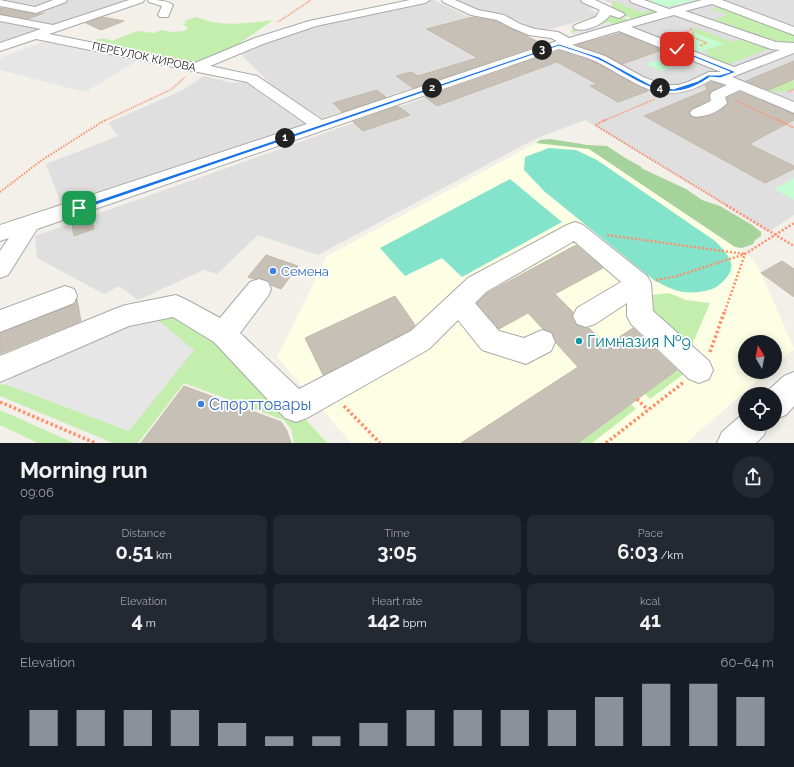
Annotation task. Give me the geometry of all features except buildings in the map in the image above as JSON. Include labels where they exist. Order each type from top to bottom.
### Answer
[{"type":"street","points":[[0,3],[36,10],[62,0]]},
{"type":"street","points":[[1,47],[139,0]]},
{"type":"street","points":[[153,0],[168,5],[164,15]]},
{"type":"street","points":[[233,52],[267,29],[313,23],[425,0]]},
{"type":"street","points":[[447,0],[475,13],[500,17],[516,26],[565,40],[650,86],[674,91],[700,82],[709,76],[737,78]]},
{"type":"street","points":[[586,0],[636,22]]},
{"type":"street","points":[[635,0],[775,46],[794,48]]},
{"type":"street","points":[[0,233],[320,126],[565,40],[619,27],[712,0],[794,31]]},
{"type":"street","points":[[565,40],[603,17],[606,9]]},
{"type":"street","points":[[91,16],[102,19]]},
{"type":"street","points":[[0,18],[55,28]]},
{"type":"street","points":[[195,68],[279,34],[313,23]]},
{"type":"street","points":[[619,27],[712,63],[794,108]]},
{"type":"street","name":"ПЕРЕУЛОК КИРОВА","points":[[35,35],[252,79]]},
{"type":"street","points":[[698,113],[719,103],[717,96],[737,78],[794,48]]},
{"type":"street","name":"ПЕРЕУЛОК КИРОВА","points":[[233,52],[252,79],[320,126]]},
{"type":"street","points":[[0,268],[30,224]]},
{"type":"street","points":[[0,369],[126,316],[176,306],[223,334],[296,407],[420,340],[477,285],[575,230],[639,283],[640,316],[699,370]]},
{"type":"street","points":[[586,316],[639,283]]},
{"type":"street","points":[[223,334],[258,289]]},
{"type":"street","points":[[0,320],[65,296]]},
{"type":"street","points":[[459,302],[491,341],[526,351],[542,342]]},
{"type":"street","points":[[782,397],[794,386]]},
{"type":"street","points":[[733,443],[746,431]]},
{"type":"path","points":[[267,29],[311,0]]},
{"type":"path","points":[[686,16],[695,38],[708,43],[701,45],[712,63]]},
{"type":"path","points":[[0,192],[42,160],[106,120],[172,89],[195,68]]},
{"type":"path","points":[[674,91],[595,125],[794,246]]},
{"type":"path","points":[[721,94],[794,128]]},
{"type":"path","points":[[639,283],[677,276],[746,254],[794,223]]},
{"type":"path","points":[[606,234],[746,254]]},
{"type":"path","points":[[606,443],[699,370],[708,358],[746,254]]},
{"type":"path","points":[[328,390],[380,443]]},
{"type":"path","points":[[637,399],[648,410]]},
{"type":"path","points":[[0,402],[95,443]]},
{"type":"shaded area","points":[[0,0],[130,0],[0,44]]},
{"type":"shaded area","points":[[434,0],[469,17],[424,29],[485,64],[322,118],[273,87],[238,51],[279,35],[341,18]]},
{"type":"shaded area","points":[[455,0],[583,0],[598,7],[589,9],[602,15],[539,32],[515,20],[480,11]]},
{"type":"shaded area","points":[[603,0],[701,0],[644,16]]},
{"type":"shaded area","points":[[720,0],[794,0],[794,27]]},
{"type":"shaded area","points":[[712,3],[794,34],[794,215],[768,232],[585,120],[535,139],[318,255],[258,235],[217,274],[204,270],[138,300],[119,286],[104,294],[37,258],[35,236],[582,42]]},
{"type":"shaded area","points":[[609,22],[615,25],[577,36],[571,33]]},
{"type":"shaded area","points":[[43,42],[137,61],[85,92],[0,70],[0,58]]},
{"type":"shaded area","points":[[204,76],[233,83],[246,82],[305,124],[62,206],[46,164],[118,136],[108,123],[183,90]]},
{"type":"shaded area","points":[[536,143],[589,149],[753,259],[761,273],[794,349],[782,359],[782,335],[738,335],[738,379],[759,379],[750,387],[738,387],[738,397],[686,443],[351,443],[277,357],[327,256]]},
{"type":"shaded area","points":[[158,320],[194,350],[129,431],[5,384],[28,365],[123,326]]},
{"type":"green space","points":[[653,0],[694,0],[664,8],[646,2]]},
{"type":"green space","points":[[613,1],[642,13],[654,9],[661,12],[635,20],[611,10]]},
{"type":"green space","points":[[720,6],[794,34],[794,45],[772,43],[729,28],[734,26],[714,19],[728,15],[712,9]]},
{"type":"green space","points":[[610,12],[631,21],[615,25],[609,23],[571,33],[572,30],[599,23]]},
{"type":"green space","points":[[197,17],[216,23],[225,24],[273,20],[234,47],[212,57],[189,62],[91,42],[101,38],[112,41],[137,31],[154,33],[161,30],[172,32],[184,31],[188,28],[183,24],[187,23],[184,21]]},
{"type":"green space","points":[[693,27],[733,42],[746,38],[773,47],[726,65],[712,60],[705,50],[723,44],[695,33]]},
{"type":"green space","points":[[691,31],[724,44],[697,52],[675,43],[679,42],[669,38]]},
{"type":"green space","points":[[659,60],[674,67],[661,71],[646,64]]},
{"type":"green space","points":[[794,79],[794,88],[786,92],[768,91]]},
{"type":"green space","points":[[550,139],[588,145],[607,146],[643,169],[686,189],[702,200],[720,206],[752,225],[761,232],[761,236],[755,240],[753,244],[742,248],[735,247],[589,149],[536,143],[540,140]]},
{"type":"green space","points":[[549,148],[576,150],[597,160],[715,241],[724,251],[731,263],[730,271],[726,279],[709,290],[698,292],[680,291],[669,288],[655,281],[545,192],[524,170],[525,157]]},
{"type":"green space","points":[[794,178],[794,200],[774,189]]},
{"type":"green space","points":[[510,179],[562,222],[462,277],[442,258],[405,276],[380,248]]},
{"type":"green space","points":[[669,293],[686,300],[710,303],[689,352],[654,320],[652,295]]},
{"type":"green space","points":[[170,316],[217,339],[294,415],[306,420],[327,443],[294,443],[291,429],[284,420],[184,383],[138,443],[113,443],[0,396],[0,385],[5,384],[129,431],[28,361]]},
{"type":"green space","points":[[685,364],[689,370],[650,399],[645,394]]},
{"type":"green space","points":[[631,404],[636,409],[592,443],[578,443]]},
{"type":"green space","points":[[0,410],[74,443],[38,443],[0,425]]},
{"type":"place","name":"Семена","points":[[273,271]]},
{"type":"place","name":"Гимназия №9","points":[[579,341]]},
{"type":"place","name":"Спорттовары","points":[[201,404]]},
{"type":"route","points":[[79,208],[559,45],[598,58],[650,86],[674,91],[700,82],[709,76],[720,77],[734,72],[677,49]]}]
